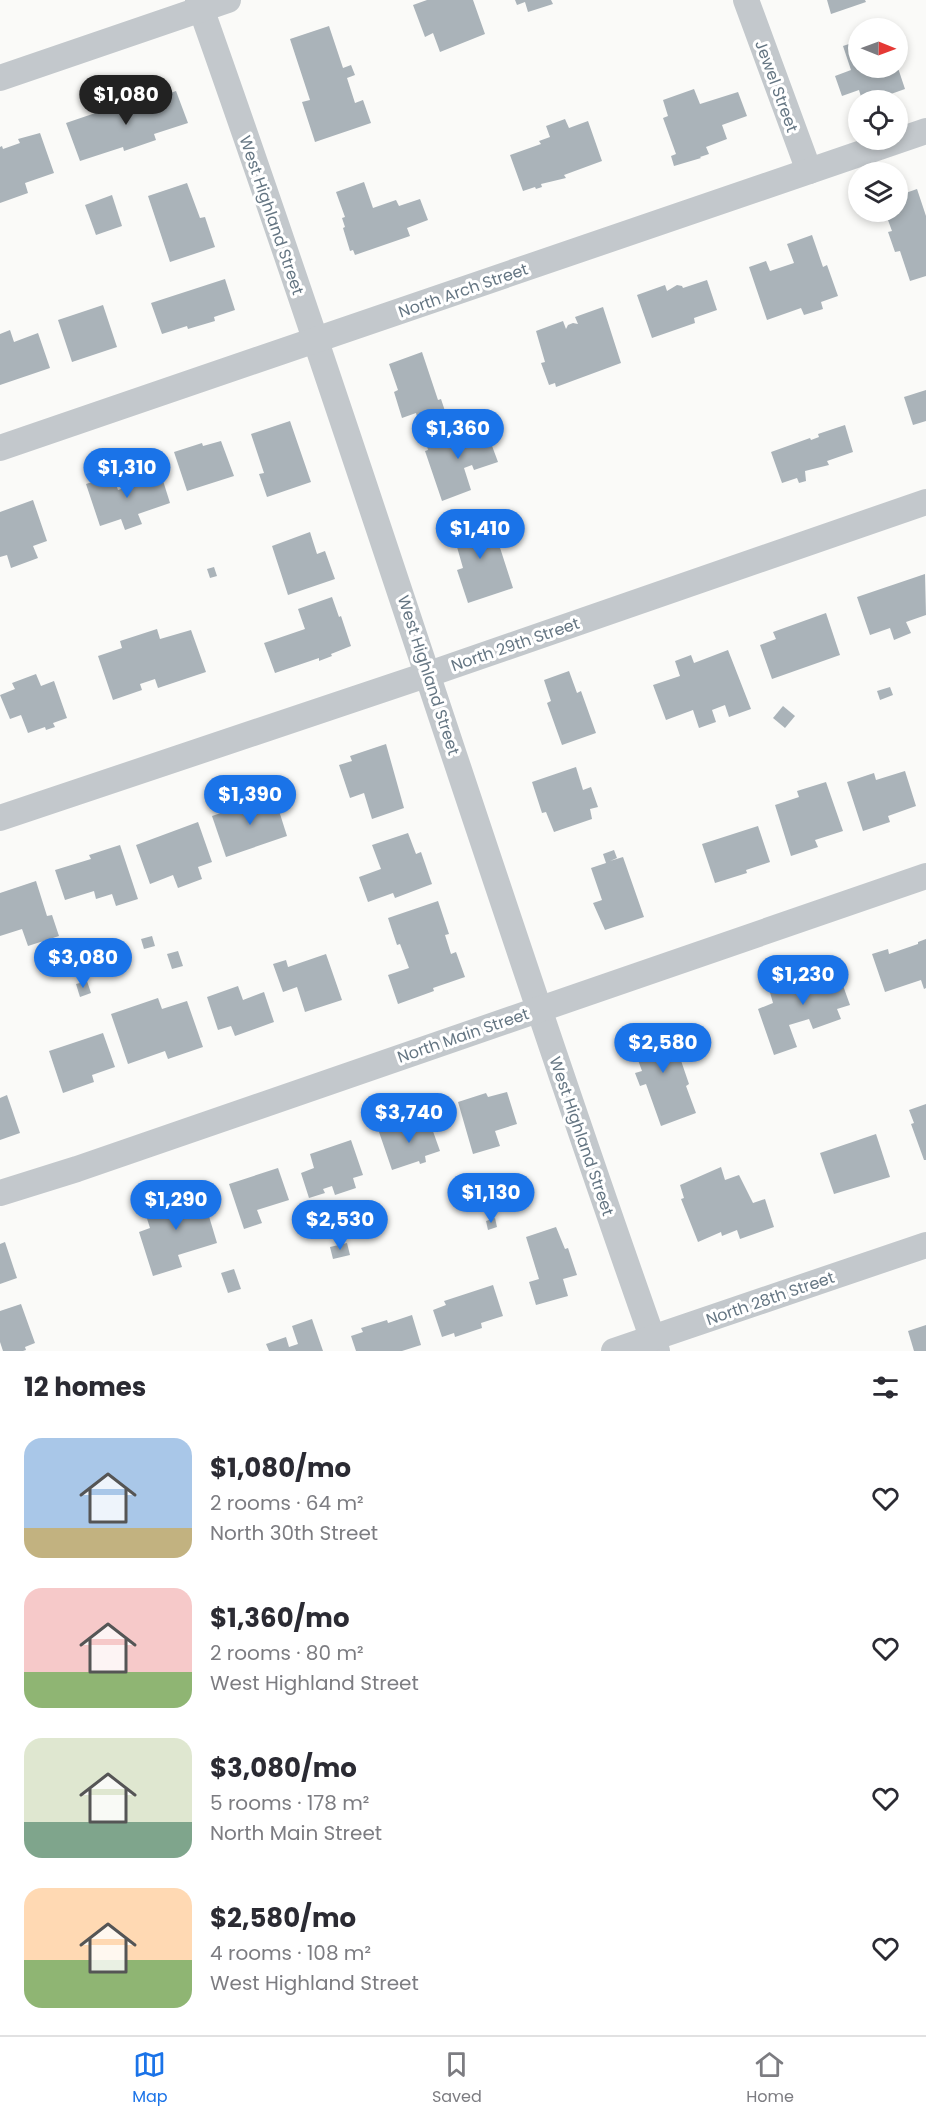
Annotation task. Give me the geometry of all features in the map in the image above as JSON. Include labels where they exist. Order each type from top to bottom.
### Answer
[{"type":"street","points":[[0,78],[200,5],[228,0]]},
{"type":"street","name":"Jewel Street","points":[[746,0],[809,171]]},
{"type":"street","name":"West Highland Street","points":[[200,5],[429,674],[538,1009],[655,1345]]},
{"type":"street","name":"North Arch Street","points":[[0,448],[926,131]]},
{"type":"street","name":"North 29th Street","points":[[0,818],[429,674],[926,502]]},
{"type":"street","name":"North Main Street","points":[[0,1193],[77,1169],[926,876]]},
{"type":"street","name":"North 28th Street","points":[[614,1351],[655,1345],[926,1245]]},
{"type":"building","points":[[427,0],[473,0],[485,34],[440,52],[433,33],[425,37],[413,5]]},
{"type":"building","points":[[515,0],[551,0],[553,4],[528,12],[525,2],[517,5]]},
{"type":"building","points":[[827,0],[865,0],[866,2],[831,14]]},
{"type":"building","points":[[329,26],[343,68],[351,65],[355,75],[347,78],[355,103],[363,100],[371,123],[315,142],[302,102],[310,100],[290,39]]},
{"type":"building","points":[[848,44],[848,61],[843,46]]},
{"type":"building","points":[[848,71],[848,78],[901,78],[905,89],[848,90],[848,94],[842,96],[835,76]]},
{"type":"building","points":[[694,89],[700,104],[738,92],[747,116],[722,125],[727,139],[706,147],[709,154],[674,166],[671,156],[676,154],[663,118],[668,116],[663,100]]},
{"type":"building","points":[[176,91],[188,123],[154,134],[156,140],[124,151],[123,147],[80,161],[66,123],[110,108],[111,113]]},
{"type":"building","points":[[565,119],[569,128],[588,121],[602,161],[564,175],[566,178],[541,184],[542,187],[536,189],[535,187],[523,191],[510,155],[541,144],[539,141],[550,137],[546,126]]},
{"type":"building","points":[[40,133],[54,173],[25,183],[28,193],[0,203],[0,147],[2,146],[3,149],[20,143],[18,139]]},
{"type":"building","points":[[364,182],[373,208],[396,200],[399,206],[420,199],[428,220],[407,228],[410,236],[355,255],[353,250],[350,251],[343,228],[345,227],[342,218],[345,217],[336,192]]},
{"type":"building","points":[[187,183],[200,218],[205,217],[215,247],[170,262],[148,196]]},
{"type":"building","points":[[917,189],[926,216],[926,276],[910,281],[900,251],[895,252],[888,232],[892,231],[889,222],[908,222],[908,192]]},
{"type":"building","points":[[112,195],[122,226],[96,235],[85,205]]},
{"type":"building","points":[[812,235],[823,267],[827,265],[838,296],[821,302],[823,309],[804,315],[801,308],[767,320],[749,267],[766,261],[770,271],[794,263],[787,244]]},
{"type":"building","points":[[225,279],[235,310],[214,317],[215,321],[188,329],[187,326],[162,334],[151,303]]},
{"type":"building","points":[[707,280],[717,310],[694,318],[695,323],[652,338],[637,295],[665,285],[667,291],[677,285],[683,288]]},
{"type":"building","points":[[103,305],[117,347],[72,362],[58,320]]},
{"type":"building","points":[[603,307],[621,363],[556,387],[555,383],[549,385],[541,363],[545,362],[536,331],[563,321],[566,329],[568,325],[578,324],[575,317]]},
{"type":"building","points":[[10,330],[14,342],[38,333],[50,368],[0,385],[0,334]]},
{"type":"building","points":[[422,352],[438,400],[441,399],[445,411],[418,420],[416,413],[402,418],[394,392],[398,390],[389,364]]},
{"type":"building","points":[[926,390],[926,421],[913,425],[904,397]]},
{"type":"building","points":[[290,421],[311,482],[267,497],[259,474],[264,473],[251,434]]},
{"type":"building","points":[[845,425],[853,452],[827,461],[829,465],[805,471],[806,481],[799,483],[797,478],[782,483],[771,452],[810,438],[811,440],[819,437],[818,434]]},
{"type":"building","points":[[485,427],[498,462],[474,470],[472,465],[464,468],[471,490],[442,501],[425,451],[428,450],[426,442],[451,434],[453,438]]},
{"type":"building","points":[[221,441],[234,476],[187,491],[174,452],[202,443],[203,446]]},
{"type":"building","points":[[160,471],[170,503],[138,514],[142,524],[125,530],[121,519],[100,526],[86,484],[113,475],[118,490],[139,483],[138,479]]},
{"type":"building","points":[[33,500],[47,541],[33,546],[38,558],[11,568],[7,555],[0,557],[0,512]]},
{"type":"building","points":[[486,515],[490,527],[493,526],[513,588],[468,603],[457,570],[463,568],[451,526]]},
{"type":"building","points":[[310,532],[317,554],[325,551],[335,579],[288,595],[272,546]]},
{"type":"building","points":[[214,567],[217,576],[210,578],[207,569]]},
{"type":"building","points":[[925,574],[926,615],[906,622],[911,633],[894,640],[890,628],[870,635],[857,597]]},
{"type":"building","points":[[332,597],[351,646],[319,661],[319,658],[275,673],[264,643],[305,629],[298,609]]},
{"type":"building","points":[[826,613],[840,655],[772,679],[760,645],[776,639],[773,632]]},
{"type":"building","points":[[157,629],[160,639],[191,630],[206,672],[158,688],[155,679],[140,684],[142,690],[113,700],[98,656],[122,648],[120,641]]},
{"type":"building","points":[[728,650],[751,709],[729,717],[725,705],[712,710],[716,722],[699,728],[693,710],[666,720],[653,685],[680,676],[675,661],[691,655],[694,663]]},
{"type":"building","points":[[569,671],[577,693],[581,691],[596,733],[562,745],[547,703],[551,701],[544,680]]},
{"type":"building","points":[[36,674],[41,686],[54,681],[67,718],[53,723],[55,727],[46,730],[45,727],[28,733],[21,715],[10,719],[0,695],[15,689],[12,683]]},
{"type":"building","points":[[890,687],[893,695],[880,700],[877,691]]},
{"type":"building","points":[[783,706],[795,716],[785,728],[773,718]]},
{"type":"building","points":[[386,744],[404,808],[372,819],[364,793],[350,798],[339,765],[352,761],[350,756]]},
{"type":"building","points":[[576,767],[583,790],[591,787],[598,807],[590,809],[592,819],[554,832],[546,812],[542,813],[532,782]]},
{"type":"building","points":[[905,771],[916,806],[888,816],[890,822],[863,831],[847,782],[874,773],[876,780]]},
{"type":"building","points":[[826,782],[843,831],[815,840],[818,847],[791,856],[775,805],[799,797],[797,791]]},
{"type":"building","points":[[274,795],[287,836],[226,857],[212,816]]},
{"type":"building","points":[[198,822],[212,862],[198,867],[202,879],[178,888],[173,875],[150,884],[136,845]]},
{"type":"building","points":[[758,826],[770,862],[746,870],[747,873],[715,883],[702,844]]},
{"type":"building","points":[[408,833],[416,854],[421,852],[432,884],[395,898],[393,893],[368,902],[359,877],[381,869],[372,845]]},
{"type":"building","points":[[120,845],[138,899],[116,906],[112,894],[96,899],[94,891],[65,900],[55,870],[91,859],[89,855]]},
{"type":"building","points":[[614,850],[617,858],[610,861],[623,857],[644,917],[605,930],[593,903],[602,900],[591,868],[606,863],[603,854]]},
{"type":"building","points":[[36,881],[47,916],[52,915],[59,936],[28,946],[22,929],[0,936],[0,893]]},
{"type":"building","points":[[438,901],[449,934],[445,935],[451,954],[456,952],[465,977],[398,1004],[388,975],[409,968],[400,944],[397,945],[388,918]]},
{"type":"building","points":[[152,936],[155,946],[144,949],[141,939]]},
{"type":"building","points":[[926,939],[926,988],[924,989],[921,980],[885,992],[872,954],[888,949],[889,954]]},
{"type":"building","points":[[178,951],[183,966],[172,969],[167,954]]},
{"type":"building","points":[[326,954],[342,1000],[305,1012],[297,987],[283,992],[273,964],[286,960],[288,967]]},
{"type":"building","points":[[836,966],[850,1005],[837,1009],[841,1019],[813,1029],[809,1019],[789,1025],[797,1047],[774,1055],[758,1009],[773,1003],[769,989]]},
{"type":"building","points":[[87,981],[91,993],[80,997],[76,984]]},
{"type":"building","points":[[238,986],[243,1000],[264,992],[274,1022],[235,1036],[231,1026],[218,1030],[207,997]]},
{"type":"building","points":[[158,998],[162,1009],[187,1001],[203,1047],[168,1059],[165,1051],[128,1064],[111,1014]]},
{"type":"building","points":[[665,1023],[672,1044],[675,1043],[689,1084],[686,1086],[696,1113],[661,1126],[646,1084],[640,1086],[635,1073],[642,1071],[629,1035]]},
{"type":"building","points":[[103,1033],[115,1067],[92,1075],[94,1082],[63,1093],[49,1051]]},
{"type":"building","points":[[507,1092],[517,1124],[495,1131],[500,1146],[473,1154],[458,1102],[486,1093],[488,1097]]},
{"type":"building","points":[[7,1095],[20,1133],[0,1140],[0,1098]]},
{"type":"building","points":[[926,1104],[926,1160],[924,1160],[911,1124],[914,1123],[909,1110]]},
{"type":"building","points":[[429,1120],[440,1151],[425,1156],[426,1162],[420,1164],[419,1161],[392,1170],[379,1132],[404,1123],[405,1128]]},
{"type":"building","points":[[876,1134],[890,1177],[834,1194],[820,1153]]},
{"type":"building","points":[[351,1140],[363,1175],[353,1178],[356,1188],[335,1195],[332,1186],[323,1189],[325,1193],[309,1198],[301,1173],[314,1168],[310,1154]]},
{"type":"building","points":[[721,1167],[725,1180],[739,1175],[753,1203],[765,1199],[774,1227],[740,1239],[737,1230],[722,1236],[721,1232],[698,1242],[681,1199],[684,1198],[680,1185]]},
{"type":"building","points":[[278,1168],[289,1200],[257,1210],[262,1223],[244,1229],[229,1184]]},
{"type":"building","points":[[202,1193],[217,1243],[178,1255],[182,1267],[153,1276],[139,1232],[150,1228],[143,1206],[174,1196],[176,1202]]},
{"type":"building","points":[[495,1218],[497,1227],[488,1230],[486,1221]]},
{"type":"building","points":[[556,1227],[565,1249],[568,1248],[577,1275],[563,1279],[568,1296],[536,1305],[529,1282],[539,1279],[526,1237]]},
{"type":"building","points":[[5,1242],[17,1278],[0,1284],[0,1244]]},
{"type":"building","points":[[347,1243],[350,1255],[333,1259],[330,1247]]},
{"type":"building","points":[[234,1269],[241,1289],[228,1293],[221,1273]]},
{"type":"building","points":[[493,1285],[503,1316],[481,1323],[482,1328],[455,1337],[454,1333],[442,1337],[433,1310],[446,1305],[444,1301]]},
{"type":"building","points":[[21,1304],[35,1343],[25,1347],[26,1350],[23,1351],[3,1351],[0,1342],[0,1311]]},
{"type":"building","points":[[412,1315],[421,1345],[402,1351],[356,1351],[351,1336],[363,1332],[361,1328],[387,1320],[388,1323]]},
{"type":"building","points":[[312,1319],[323,1351],[269,1351],[266,1344],[286,1337],[289,1347],[298,1344],[292,1326]]},
{"type":"building","points":[[926,1325],[926,1351],[914,1351],[908,1331]]}]
